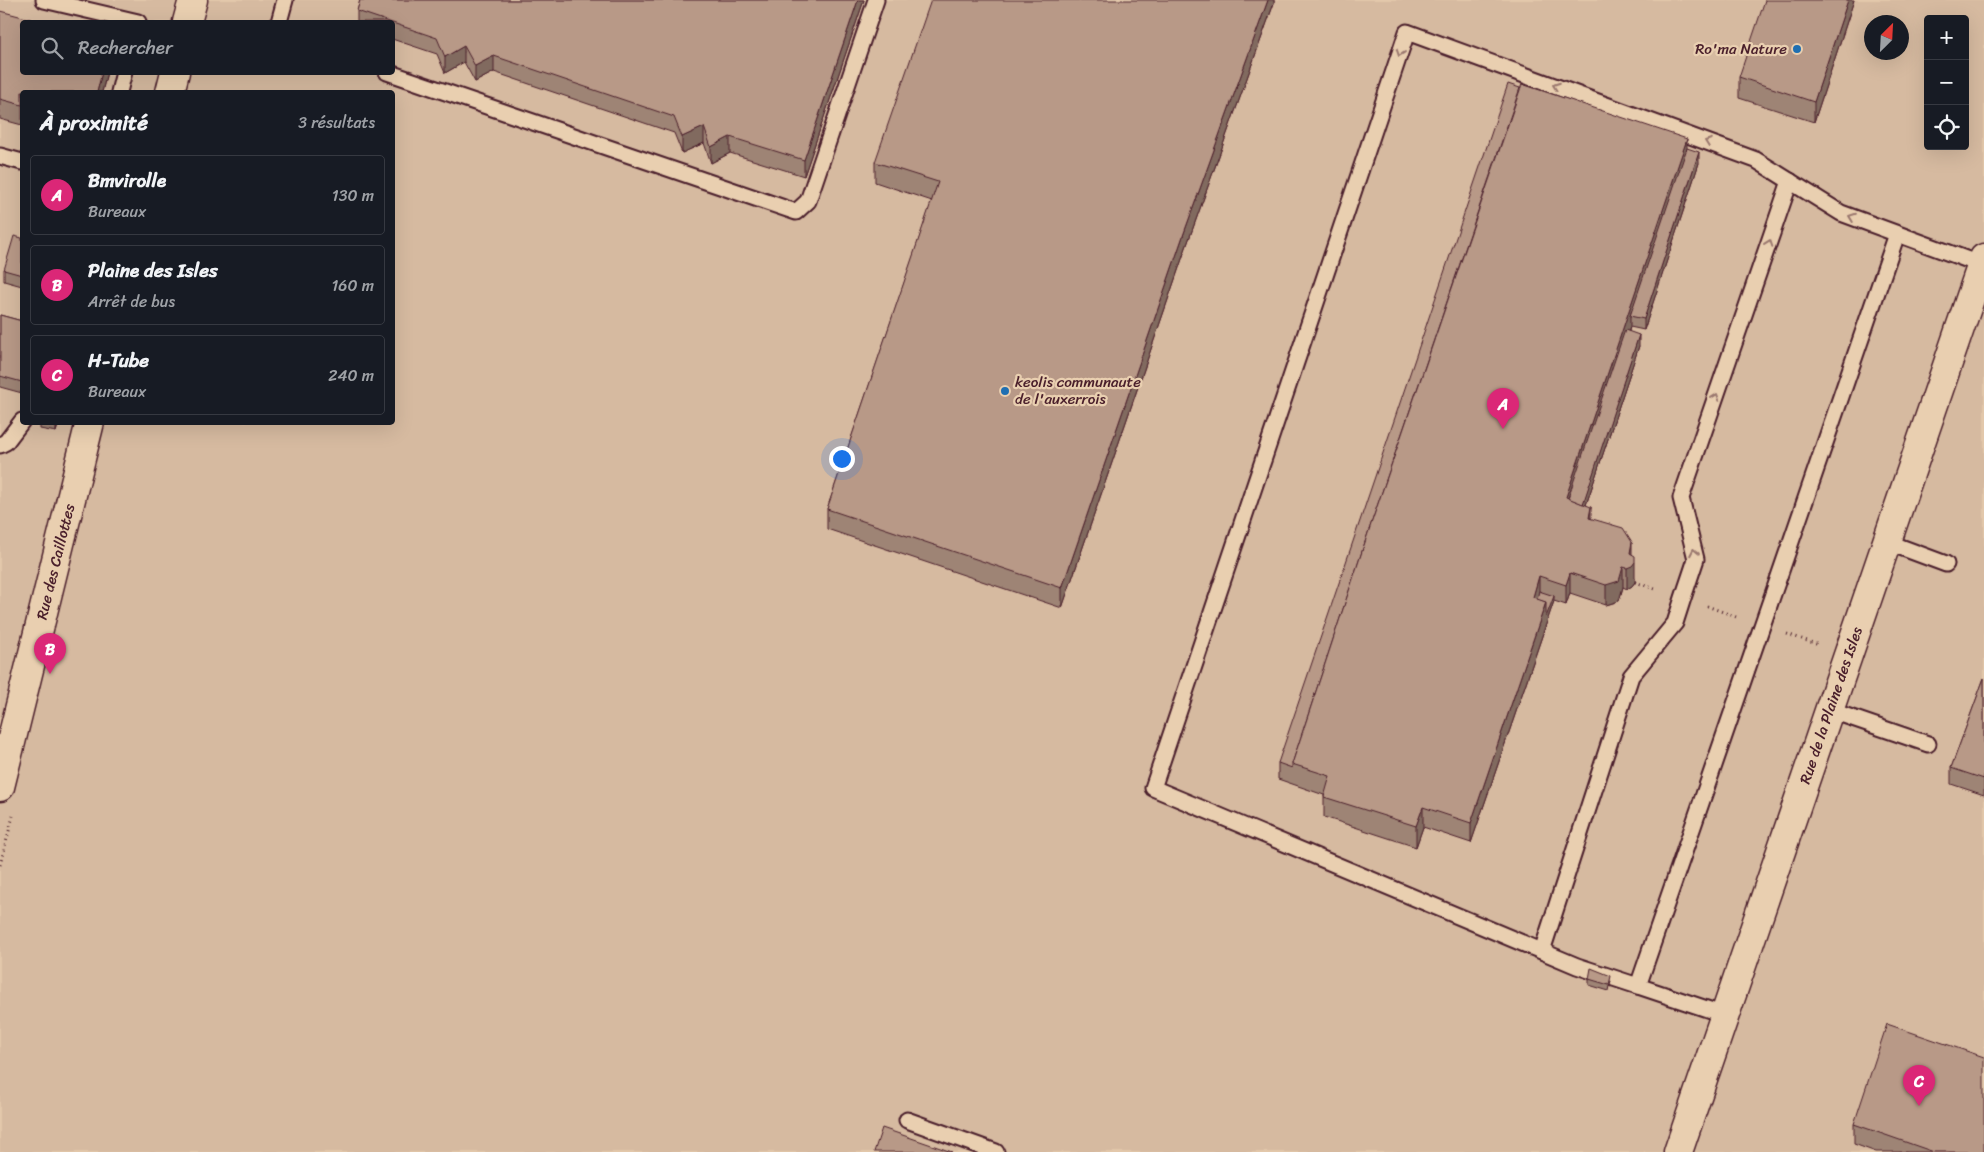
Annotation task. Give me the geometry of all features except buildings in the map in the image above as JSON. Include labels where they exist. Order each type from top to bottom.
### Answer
[{"type":"street","points":[[170,90],[174,75]]},
{"type":"street","name":"Rue de la Plaine des Isles","points":[[1678,1152],[1983,261]]},
{"type":"street","name":"Rue des Caillottes","points":[[0,787],[8,724],[89,425]]},
{"type":"lane","points":[[44,0],[129,20]]},
{"type":"lane","points":[[279,20],[285,0]]},
{"type":"lane","points":[[395,75],[796,212],[808,202],[876,0]]},
{"type":"lane","points":[[1725,1016],[1577,966],[1153,788],[1407,32],[1756,160],[1841,213],[1897,234],[1983,261]]},
{"type":"lane","points":[[120,90],[123,75]]},
{"type":"lane","points":[[0,156],[20,161]]},
{"type":"lane","points":[[1542,951],[1632,676],[1675,623],[1696,559],[1681,498],[1790,181]]},
{"type":"lane","points":[[1638,986],[1897,234]]},
{"type":"lane","points":[[0,445],[6,442],[20,424]]},
{"type":"lane","points":[[1887,542],[1946,564]]},
{"type":"lane","points":[[1829,710],[1928,744]]},
{"type":"lane","points":[[907,1120],[996,1152]]},
{"type":"shaded area","points":[[0,0],[1984,0],[1984,1152],[0,1152]]},
{"type":"place","name":"Ro'ma Nature","points":[[1797,49]]},
{"type":"place","name":"keolis communaute de l'auxerrois","points":[[1005,391]]},
{"type":"place","name":"Bmvirolle","points":[[1503,429]]},
{"type":"place","name":"Plaine des Isles","points":[[50,674]]},
{"type":"place","name":"H-Tube","points":[[1919,1106]]}]
